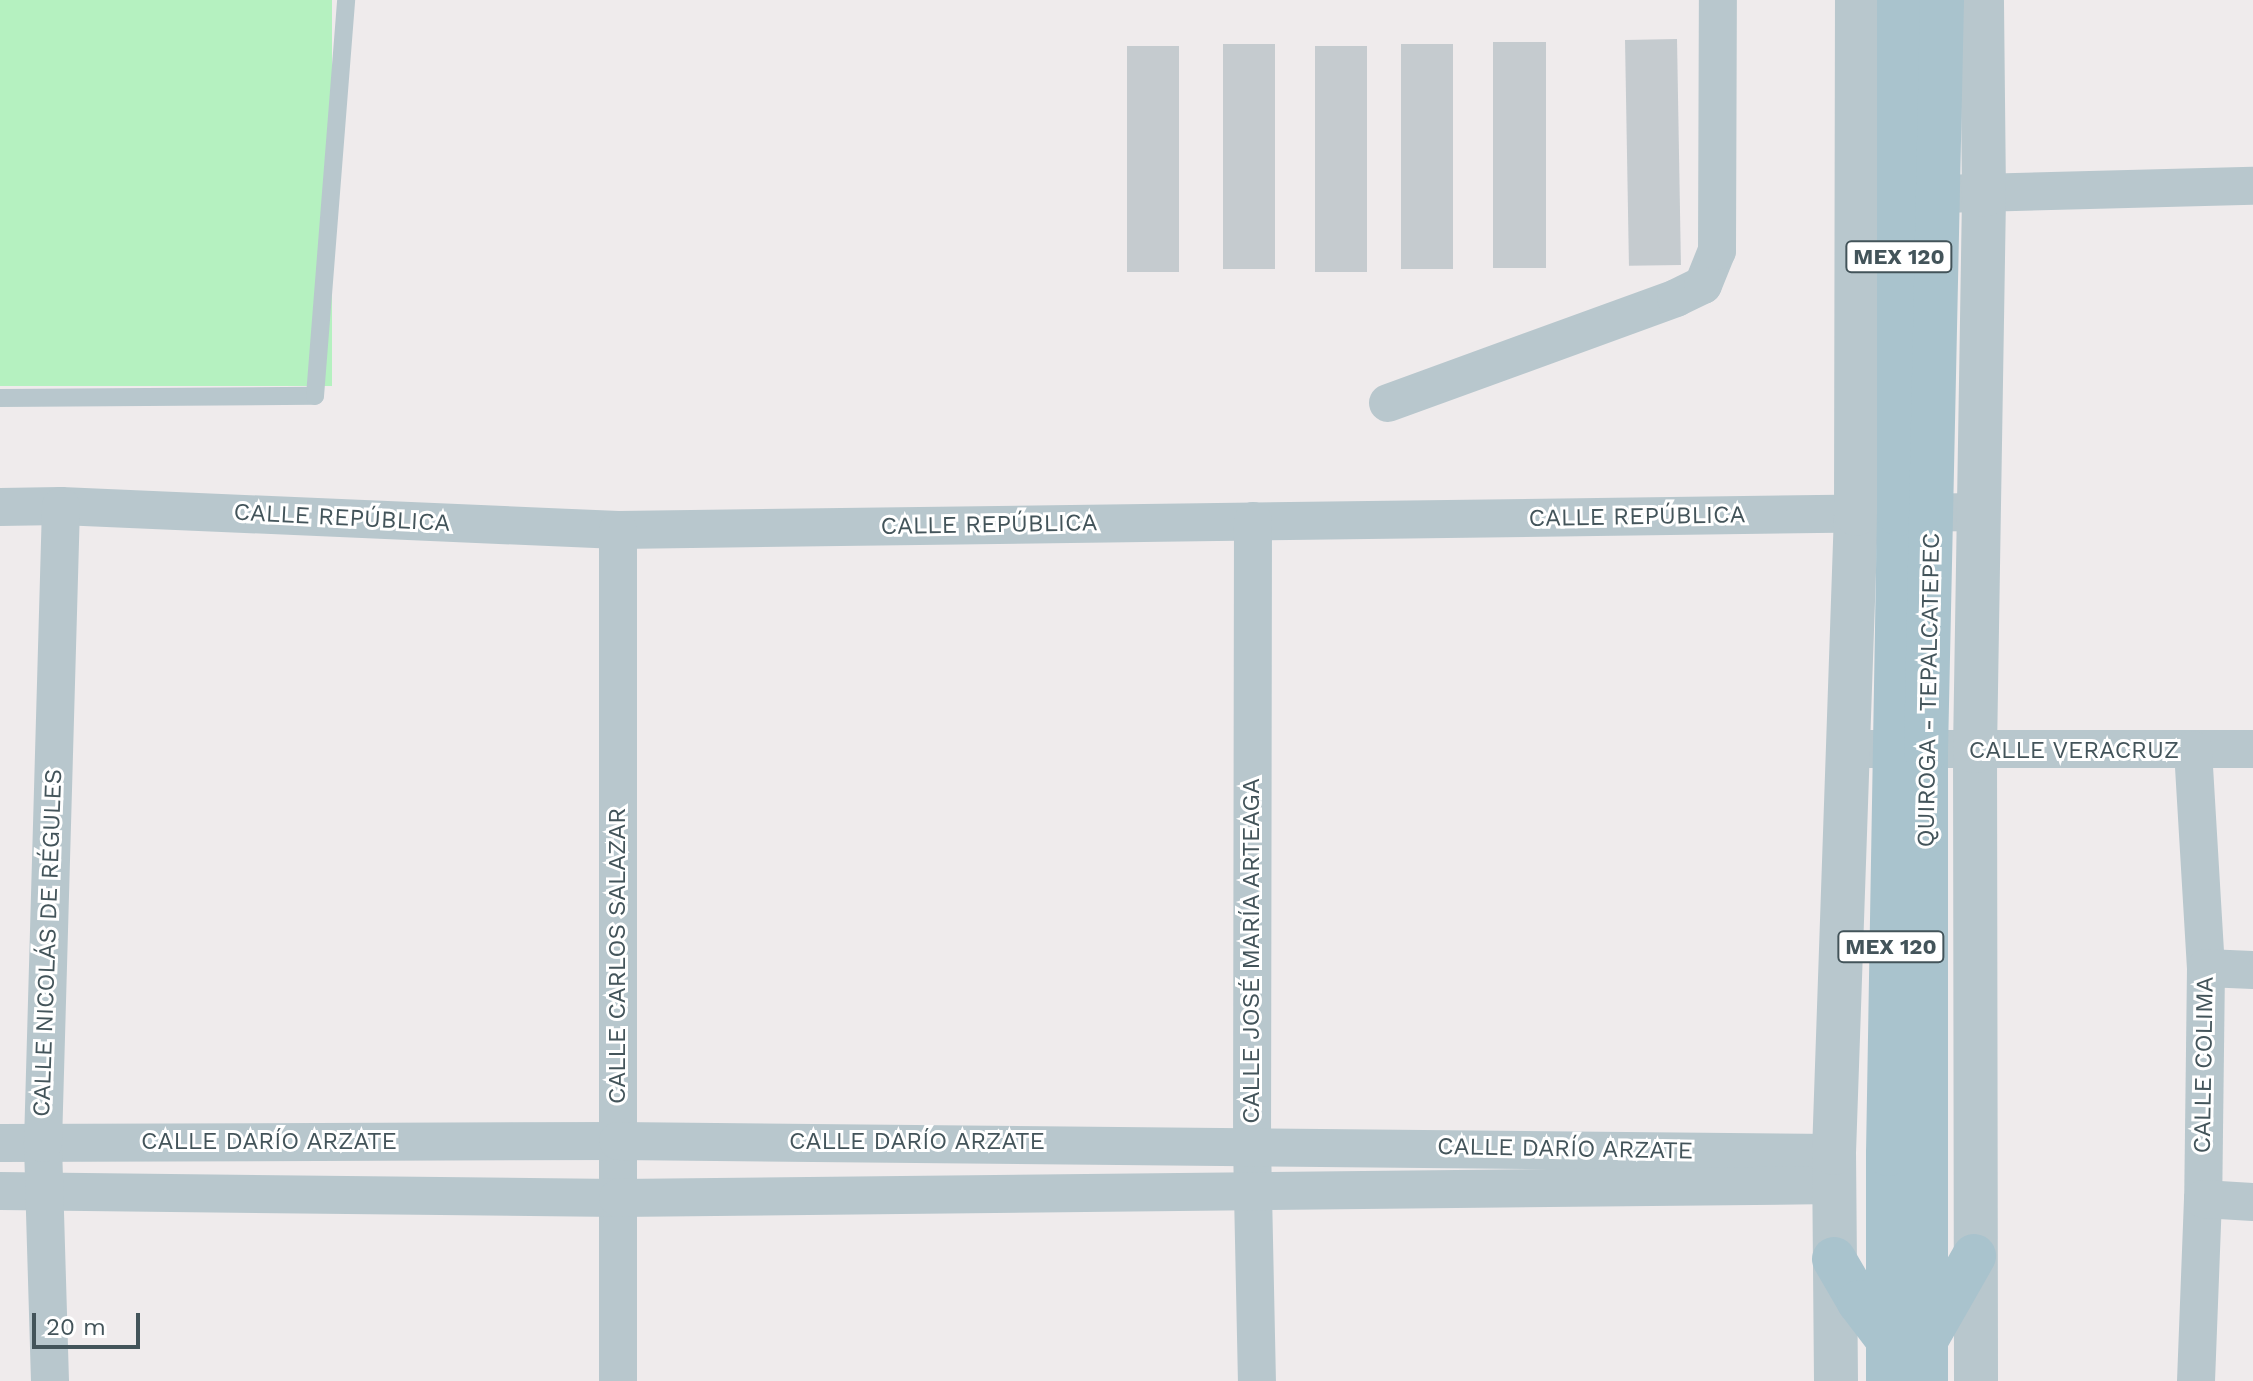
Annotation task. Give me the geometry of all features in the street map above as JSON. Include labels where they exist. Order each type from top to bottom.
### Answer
[{"type":"main road","name":"QUIROGA - TEPALCATEPEC","points":[[1899,0],[1915,514],[1907,1361]]},
{"type":"main road","name":"QUIROGA - TEPALCATEPEC","points":[[1915,514],[1940,194],[1942,0]]},
{"type":"main road","points":[[1834,1259],[1859,1302],[1907,1361],[1974,1256]]},
{"type":"street","points":[[1388,403],[1676,298],[1703,285],[1717,251],[1718,0]]},
{"type":"street","points":[[1836,1381],[1834,1169],[1856,514],[1857,0]]},
{"type":"street","points":[[1976,1381],[1975,751],[1984,195],[1982,0]]},
{"type":"street","points":[[1940,194],[2253,186]]},
{"type":"street","name":"CALLE REPÚBLICA","points":[[0,507],[61,506],[618,530],[1979,512]]},
{"type":"street","name":"CALLE NICOLÁS DE RÉGULES","points":[[50,1381],[43,1143],[61,506]]},
{"type":"street","name":"CALLE JOSÉ MARÍA ARTEAGA","points":[[1253,521],[1252,1145],[1257,1381]]},
{"type":"street","name":"CALLE CARLOS SALAZAR","points":[[618,530],[618,1381]]},
{"type":"street","name":"CALLE VERACRUZ","points":[[1848,749],[2253,749]]},
{"type":"street","name":"CALLE COLIMA","points":[[2193,750],[2206,968],[2203,1199],[2196,1381]]},
{"type":"street","points":[[2206,968],[2253,970]]},
{"type":"street","name":"CALLE DARÍO ARZATE","points":[[0,1143],[618,1141],[1252,1145],[1834,1169]]},
{"type":"street","name":"CALLE DARÍO ARZATE","points":[[0,1191],[618,1198],[1253,1191],[1834,1169]]},
{"type":"street","points":[[2203,1199],[2253,1202]]},
{"type":"lane","points":[[0,398],[315,396],[346,0]]},
{"type":"green space","points":[[0,0],[332,0],[332,386],[0,386]]},
{"type":"building","points":[[1677,39],[1681,265],[1629,266],[1625,40]]},
{"type":"building","points":[[1493,42],[1546,42],[1546,268],[1493,268]]},
{"type":"building","points":[[1223,44],[1275,44],[1275,269],[1223,269]]},
{"type":"building","points":[[1401,44],[1453,44],[1453,269],[1401,269]]},
{"type":"building","points":[[1127,46],[1179,46],[1179,272],[1127,272]]},
{"type":"building","points":[[1315,46],[1367,46],[1367,272],[1315,272]]}]
